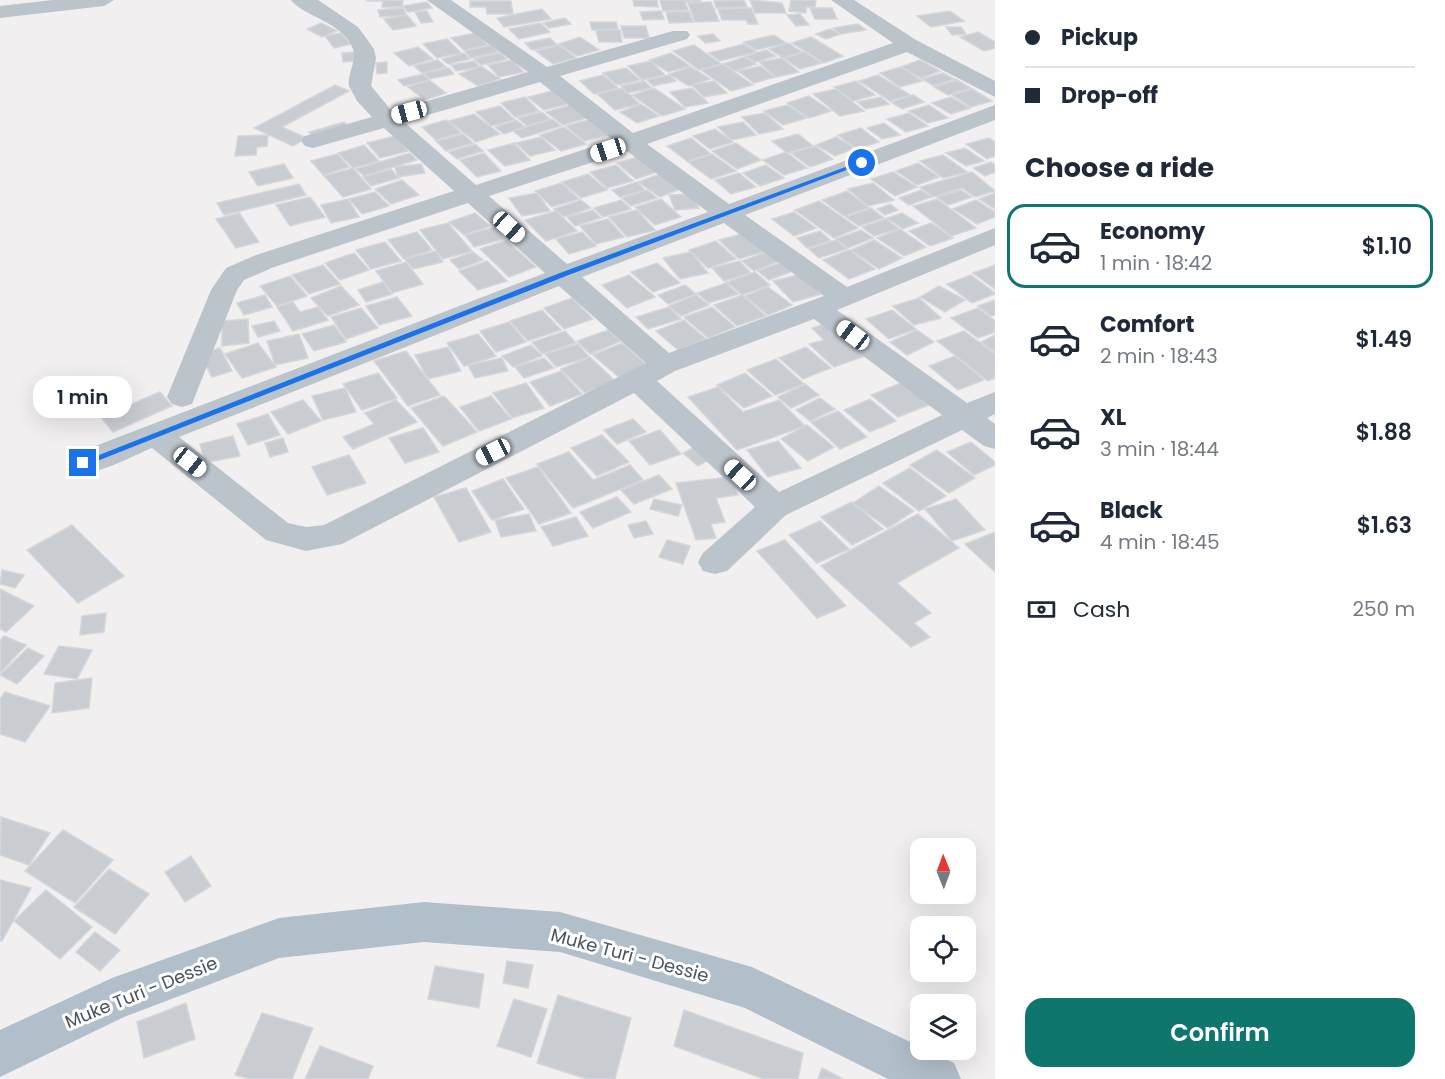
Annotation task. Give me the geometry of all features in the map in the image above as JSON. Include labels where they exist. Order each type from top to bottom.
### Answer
[{"type":"main road","name":"Muke Turi - Dessie","points":[[0,1054],[112,1000],[279,938],[424,922],[560,932],[752,989],[938,1079]]},
{"type":"street","points":[[0,12],[104,0]]},
{"type":"street","points":[[301,0],[335,19],[362,44],[365,58],[359,81],[366,97],[386,118],[665,365]]},
{"type":"street","points":[[437,0],[474,22],[547,75],[631,142],[729,214],[962,416],[995,439]]},
{"type":"street","points":[[841,0],[909,44],[995,90]]},
{"type":"street","points":[[313,141],[386,118],[547,75],[680,34]]},
{"type":"street","points":[[182,397],[224,290],[235,274],[265,261],[631,142],[909,44]]},
{"type":"street","points":[[83,463],[563,275],[995,112]]},
{"type":"street","points":[[155,434],[278,532],[306,538],[330,536],[636,378],[831,303],[995,236]]},
{"type":"street","points":[[636,378],[775,507]]},
{"type":"street","points":[[715,562],[775,507],[995,402]]},
{"type":"building","points":[[403,0],[402,7],[382,7],[383,1],[366,1]]},
{"type":"building","points":[[633,0],[657,0],[658,7],[634,6]]},
{"type":"building","points":[[660,0],[700,0],[701,2],[685,2],[688,10],[663,11]]},
{"type":"building","points":[[744,0],[747,7],[716,8],[714,1]]},
{"type":"building","points":[[750,0],[782,3],[786,13],[755,13]]},
{"type":"building","points":[[791,0],[816,0],[815,7],[806,7],[806,13],[789,11]]},
{"type":"building","points":[[470,1],[511,1],[513,14],[487,14],[486,7],[470,7]]},
{"type":"building","points":[[427,2],[432,8],[408,12],[403,6]]},
{"type":"building","points":[[711,2],[719,21],[695,22],[688,3]]},
{"type":"building","points":[[404,8],[406,15],[380,17],[378,10]]},
{"type":"building","points":[[751,8],[758,24],[748,24],[746,20],[722,20],[718,9]]},
{"type":"building","points":[[810,8],[832,8],[837,19],[815,19]]},
{"type":"building","points":[[542,9],[551,19],[504,27],[497,18]]},
{"type":"building","points":[[427,11],[433,22],[421,23],[415,12]]},
{"type":"building","points":[[661,11],[664,19],[643,20],[640,12]]},
{"type":"building","points":[[689,11],[693,22],[669,23],[666,12]]},
{"type":"building","points":[[950,11],[964,21],[931,27],[917,16]]},
{"type":"building","points":[[800,14],[809,25],[796,26],[787,15]]},
{"type":"building","points":[[407,15],[416,26],[393,30],[384,19]]},
{"type":"building","points":[[565,18],[571,24],[549,28],[543,23]]},
{"type":"building","points":[[590,22],[616,22],[618,29],[592,30]]},
{"type":"building","points":[[321,23],[337,31],[322,37],[307,29]]},
{"type":"building","points":[[540,23],[550,32],[519,39],[509,29]]},
{"type":"building","points":[[858,24],[866,30],[841,34],[833,28]]},
{"type":"building","points":[[621,26],[646,26],[649,38],[624,38]]},
{"type":"building","points":[[946,27],[961,27],[966,34],[952,35]]},
{"type":"building","points":[[830,29],[841,34],[826,39],[816,34]]},
{"type":"building","points":[[596,30],[620,30],[622,42],[599,42]]},
{"type":"building","points":[[978,32],[995,42],[995,48],[984,51],[960,37]]},
{"type":"building","points":[[341,33],[351,44],[334,48],[325,36]]},
{"type":"building","points":[[475,33],[488,45],[464,50],[451,38]]},
{"type":"building","points":[[713,34],[720,41],[705,43],[698,36]]},
{"type":"building","points":[[774,35],[786,43],[756,50],[744,42]]},
{"type":"building","points":[[580,37],[599,50],[577,56],[559,44]]},
{"type":"building","points":[[811,37],[843,56],[824,63],[792,43]]},
{"type":"building","points":[[550,38],[557,45],[532,50],[525,43]]},
{"type":"building","points":[[447,39],[461,53],[437,58],[423,44]]},
{"type":"building","points":[[788,43],[802,52],[783,58],[769,49]]},
{"type":"building","points":[[744,44],[756,52],[720,61],[709,53]]},
{"type":"building","points":[[491,45],[498,52],[471,58],[465,51]]},
{"type":"building","points":[[559,45],[576,58],[553,64],[536,51]]},
{"type":"building","points":[[694,45],[721,64],[699,70],[673,51]]},
{"type":"building","points":[[418,47],[433,59],[409,66],[394,53]]},
{"type":"building","points":[[766,50],[776,56],[755,62],[745,56]]},
{"type":"building","points":[[359,52],[360,61],[343,62],[342,53]]},
{"type":"building","points":[[805,52],[822,63],[800,69],[784,58]]},
{"type":"building","points":[[464,53],[470,59],[448,64],[442,59]]},
{"type":"building","points":[[500,53],[507,59],[481,65],[474,59]]},
{"type":"building","points":[[671,53],[690,66],[668,72],[649,60]]},
{"type":"building","points":[[744,57],[756,64],[735,71],[723,64]]},
{"type":"building","points":[[782,58],[799,72],[776,77],[759,62]]},
{"type":"building","points":[[438,60],[446,67],[422,73],[414,66]]},
{"type":"building","points":[[512,60],[524,72],[499,77],[488,65]]},
{"type":"building","points":[[920,60],[940,71],[921,78],[901,67]]},
{"type":"building","points":[[474,61],[480,67],[456,71],[451,65]]},
{"type":"building","points":[[651,61],[665,75],[642,80],[628,66]]},
{"type":"building","points":[[387,62],[387,73],[377,74],[376,63]]},
{"type":"building","points":[[723,64],[753,85],[731,91],[701,70]]},
{"type":"building","points":[[481,66],[500,79],[478,86],[459,74]]},
{"type":"building","points":[[760,66],[775,77],[754,83],[738,71]]},
{"type":"building","points":[[691,67],[710,79],[689,86],[669,74]]},
{"type":"building","points":[[901,67],[922,81],[900,87],[880,73]]},
{"type":"building","points":[[449,68],[454,74],[430,79],[424,73]]},
{"type":"building","points":[[626,68],[640,80],[617,85],[603,73]]},
{"type":"building","points":[[943,73],[955,79],[934,86],[922,79]]},
{"type":"building","points":[[423,74],[429,80],[404,86],[398,80]]},
{"type":"building","points":[[603,75],[618,88],[594,94],[580,81]]},
{"type":"building","points":[[669,75],[676,81],[653,86],[647,80]]},
{"type":"building","points":[[878,75],[910,95],[890,101],[859,81]]},
{"type":"building","points":[[429,80],[446,93],[425,100],[408,87]]},
{"type":"building","points":[[957,80],[971,88],[948,95],[934,87]]},
{"type":"building","points":[[644,81],[652,88],[628,93],[621,86]]},
{"type":"building","points":[[714,81],[727,93],[704,97],[692,85]]},
{"type":"building","points":[[856,81],[875,95],[853,101],[834,87]]},
{"type":"building","points":[[335,85],[349,91],[282,127],[307,138],[293,146],[254,128]]},
{"type":"building","points":[[622,88],[640,104],[615,110],[597,94]]},
{"type":"building","points":[[654,88],[685,109],[662,116],[632,95]]},
{"type":"building","points":[[692,88],[708,103],[685,107],[670,92]]},
{"type":"building","points":[[836,89],[864,111],[840,116],[813,94]]},
{"type":"building","points":[[972,89],[992,101],[971,107],[952,95]]},
{"type":"building","points":[[552,91],[568,104],[544,110],[528,97]]},
{"type":"building","points":[[913,95],[924,102],[902,109],[891,102]]},
{"type":"building","points":[[809,96],[831,111],[809,118],[787,103]]},
{"type":"building","points":[[525,97],[539,111],[515,117],[501,103]]},
{"type":"building","points":[[881,97],[889,104],[866,109],[857,102]]},
{"type":"building","points":[[951,97],[970,108],[951,114],[932,103]]},
{"type":"building","points":[[574,104],[590,117],[563,125],[546,112]]},
{"type":"building","points":[[641,104],[659,116],[637,123],[620,112]]},
{"type":"building","points":[[787,105],[807,118],[783,125],[764,111]]},
{"type":"building","points":[[929,105],[948,118],[928,123],[909,111]]},
{"type":"building","points":[[500,106],[515,120],[491,126],[476,112]]},
{"type":"building","points":[[542,112],[550,119],[527,126],[518,118]]},
{"type":"building","points":[[765,113],[783,129],[759,134],[742,117]]},
{"type":"building","points":[[909,113],[928,126],[906,132],[887,119]]},
{"type":"building","points":[[474,114],[500,134],[476,142],[449,121]]},
{"type":"building","points":[[552,119],[561,126],[522,138],[513,131]]},
{"type":"building","points":[[591,119],[609,135],[584,141],[566,126]]},
{"type":"building","points":[[446,120],[461,133],[436,140],[422,127]]},
{"type":"building","points":[[516,120],[525,127],[504,134],[495,127]]},
{"type":"building","points":[[344,122],[350,128],[315,138],[309,132]]},
{"type":"building","points":[[743,122],[756,135],[731,140],[718,127]]},
{"type":"building","points":[[884,123],[900,135],[882,139],[867,128]]},
{"type":"building","points":[[564,127],[586,144],[561,151],[540,135]]},
{"type":"building","points":[[861,128],[879,142],[857,149],[838,135]]},
{"type":"building","points":[[715,129],[733,142],[710,149],[693,136]]},
{"type":"building","points":[[463,134],[473,143],[446,151],[436,141]]},
{"type":"building","points":[[798,134],[813,146],[787,153],[772,141]]},
{"type":"building","points":[[268,135],[267,146],[257,147],[256,155],[235,156],[238,136]]},
{"type":"building","points":[[395,136],[408,151],[380,158],[367,143]]},
{"type":"building","points":[[541,137],[555,150],[530,156],[516,143]]},
{"type":"building","points":[[836,137],[855,148],[835,156],[816,145]]},
{"type":"building","points":[[691,138],[711,154],[687,161],[667,146]]},
{"type":"building","points":[[989,138],[995,142],[995,156],[987,159],[966,144]]},
{"type":"building","points":[[514,143],[530,160],[505,166],[488,150]]},
{"type":"building","points":[[736,143],[761,160],[737,169],[712,151]]},
{"type":"building","points":[[475,144],[483,151],[457,159],[449,152]]},
{"type":"building","points":[[364,145],[379,161],[353,168],[338,153]]},
{"type":"building","points":[[815,146],[833,159],[810,167],[791,153]]},
{"type":"building","points":[[965,148],[984,161],[966,166],[946,153]]},
{"type":"building","points":[[786,152],[807,168],[784,175],[763,160]]},
{"type":"building","points":[[410,153],[417,160],[364,176],[356,169]]},
{"type":"building","points":[[484,153],[501,171],[477,177],[460,160]]},
{"type":"building","points":[[337,154],[349,167],[323,175],[311,161]]},
{"type":"building","points":[[712,154],[736,171],[711,179],[688,162]]},
{"type":"building","points":[[943,155],[967,172],[943,178],[920,161]]},
{"type":"building","points":[[641,156],[660,171],[636,179],[617,163]]},
{"type":"building","points":[[991,162],[995,165],[995,172],[985,176],[973,168]]},
{"type":"building","points":[[918,163],[939,177],[917,185],[896,171]]},
{"type":"building","points":[[284,164],[293,178],[258,186],[249,172]]},
{"type":"building","points":[[421,164],[425,173],[398,177],[395,167]]},
{"type":"building","points":[[616,165],[633,181],[607,188],[590,172]]},
{"type":"building","points":[[766,165],[784,178],[760,186],[743,173]]},
{"type":"building","points":[[353,168],[371,189],[343,197],[324,176]]},
{"type":"building","points":[[391,169],[399,178],[371,186],[363,177]]},
{"type":"building","points":[[893,172],[917,187],[895,196],[871,179]]},
{"type":"building","points":[[972,172],[995,191],[975,197],[962,188],[933,197],[920,187]]},
{"type":"building","points":[[662,173],[683,188],[660,197],[638,182]]},
{"type":"building","points":[[739,173],[756,187],[731,194],[715,180]]},
{"type":"building","points":[[588,174],[607,190],[581,198],[562,182]]},
{"type":"building","points":[[402,180],[419,195],[391,204],[375,189]]},
{"type":"building","points":[[637,182],[645,190],[620,197],[612,190]]},
{"type":"building","points":[[561,183],[579,199],[552,207],[535,191]]},
{"type":"building","points":[[873,183],[894,200],[868,206],[848,189]]},
{"type":"building","points":[[299,184],[306,195],[224,215],[217,203]]},
{"type":"building","points":[[647,190],[657,198],[631,206],[622,198]]},
{"type":"building","points":[[921,190],[931,197],[909,205],[899,198]]},
{"type":"building","points":[[961,190],[972,197],[948,205],[937,197]]},
{"type":"building","points":[[847,191],[869,208],[844,216],[822,200]]},
{"type":"building","points":[[375,192],[389,206],[362,214],[349,199]]},
{"type":"building","points":[[537,193],[550,211],[522,216],[509,198]]},
{"type":"building","points":[[995,193],[995,209],[979,199]]},
{"type":"building","points":[[692,194],[699,208],[675,210],[669,195]]},
{"type":"building","points":[[310,197],[325,217],[290,226],[276,205]]},
{"type":"building","points":[[348,199],[359,217],[331,223],[321,205]]},
{"type":"building","points":[[661,199],[681,217],[655,225],[635,207]]},
{"type":"building","points":[[937,199],[976,228],[951,236],[913,206]]},
{"type":"building","points":[[581,200],[591,208],[564,217],[554,209]]},
{"type":"building","points":[[621,200],[631,209],[603,217],[594,208]]},
{"type":"building","points":[[976,200],[995,212],[995,217],[977,224],[953,209]]},
{"type":"building","points":[[819,201],[858,228],[834,238],[795,210]]},
{"type":"building","points":[[890,204],[898,210],[885,215],[877,209]]},
{"type":"building","points":[[871,208],[884,218],[859,226],[846,217]]},
{"type":"building","points":[[593,210],[601,218],[575,226],[567,217]]},
{"type":"building","points":[[637,210],[655,230],[627,237],[609,217]]},
{"type":"building","points":[[556,211],[577,231],[546,241],[525,220]]},
{"type":"building","points":[[794,212],[816,228],[794,236],[772,219]]},
{"type":"building","points":[[239,213],[259,242],[236,248],[216,219]]},
{"type":"building","points":[[475,213],[490,226],[464,235],[449,222]]},
{"type":"building","points":[[902,213],[918,223],[903,229],[887,218]]},
{"type":"building","points":[[608,219],[624,237],[596,244],[580,226]]},
{"type":"building","points":[[886,219],[899,229],[874,236],[862,227]]},
{"type":"building","points":[[448,223],[472,251],[443,259],[420,230]]},
{"type":"building","points":[[931,223],[953,238],[930,246],[909,231]]},
{"type":"building","points":[[495,227],[504,239],[474,247],[465,235]]},
{"type":"building","points":[[900,229],[926,247],[904,256],[877,238]]},
{"type":"building","points":[[861,230],[873,238],[848,248],[836,239]]},
{"type":"building","points":[[820,231],[831,241],[807,248],[797,238]]},
{"type":"building","points":[[417,232],[432,250],[404,259],[388,240]]},
{"type":"building","points":[[582,232],[596,246],[569,254],[556,239]]},
{"type":"building","points":[[746,233],[766,251],[739,259],[719,240]]},
{"type":"building","points":[[506,240],[536,267],[509,277],[480,249]]},
{"type":"building","points":[[836,240],[847,249],[819,258],[809,249]]},
{"type":"building","points":[[874,240],[902,258],[879,269],[851,250]]},
{"type":"building","points":[[716,241],[736,259],[708,268],[689,250]]},
{"type":"building","points":[[385,242],[401,261],[371,269],[356,250]]},
{"type":"building","points":[[849,250],[875,269],[849,279],[823,260]]},
{"type":"building","points":[[436,251],[443,262],[413,269],[405,259]]},
{"type":"building","points":[[769,251],[782,260],[754,271],[742,261]]},
{"type":"building","points":[[473,252],[483,260],[459,269],[450,260]]},
{"type":"building","points":[[691,252],[708,273],[680,279],[663,258]]},
{"type":"building","points":[[354,253],[369,270],[340,280],[325,263]]},
{"type":"building","points":[[487,261],[507,281],[478,290],[459,271]]},
{"type":"building","points":[[739,261],[751,273],[724,281],[712,268]]},
{"type":"building","points":[[406,262],[423,284],[392,293],[376,271]]},
{"type":"building","points":[[782,262],[793,271],[769,280],[758,271]]},
{"type":"building","points":[[657,263],[680,283],[653,292],[631,272]]},
{"type":"building","points":[[323,265],[340,284],[309,294],[292,275]]},
{"type":"building","points":[[995,265],[995,289],[973,273]]},
{"type":"building","points":[[755,272],[770,285],[742,295],[727,282]]},
{"type":"building","points":[[802,274],[821,294],[793,302],[773,281]]},
{"type":"building","points":[[629,275],[655,297],[627,308],[602,285]]},
{"type":"building","points":[[971,275],[995,294],[972,303],[947,284]]},
{"type":"building","points":[[290,276],[307,296],[277,306],[260,286]]},
{"type":"building","points":[[383,282],[392,294],[366,302],[358,290]]},
{"type":"building","points":[[726,283],[738,294],[709,303],[697,293]]},
{"type":"building","points":[[685,285],[696,294],[668,304],[658,295]]},
{"type":"building","points":[[341,286],[359,305],[328,316],[311,298]]},
{"type":"building","points":[[939,286],[965,300],[945,312],[920,297]]},
{"type":"building","points":[[768,287],[792,305],[768,315],[745,296]]},
{"type":"building","points":[[265,295],[272,307],[244,315],[237,303]]},
{"type":"building","points":[[696,295],[709,305],[681,316],[669,306]]},
{"type":"building","points":[[742,295],[766,316],[737,326],[714,305]]},
{"type":"building","points":[[397,297],[412,316],[379,325],[366,306]]},
{"type":"building","points":[[572,298],[593,319],[564,329],[544,308]]},
{"type":"building","points":[[919,298],[941,318],[914,325],[893,306]]},
{"type":"building","points":[[995,300],[995,315],[991,316],[978,306]]},
{"type":"building","points":[[293,302],[300,312],[318,307],[328,320],[293,331],[277,307]]},
{"type":"building","points":[[669,307],[681,319],[648,329],[636,317]]},
{"type":"building","points":[[712,307],[735,327],[708,338],[684,317]]},
{"type":"building","points":[[361,308],[378,328],[346,339],[331,317]]},
{"type":"building","points":[[978,308],[995,321],[995,332],[978,338],[951,318]]},
{"type":"building","points":[[542,310],[561,330],[528,341],[510,321]]},
{"type":"building","points":[[892,310],[916,329],[889,339],[866,319]]},
{"type":"building","points":[[248,319],[249,343],[222,346],[222,321]]},
{"type":"building","points":[[684,320],[706,339],[678,350],[656,331]]},
{"type":"building","points":[[274,321],[280,331],[258,337],[252,326]]},
{"type":"building","points":[[509,322],[526,342],[496,352],[480,331]]},
{"type":"building","points":[[827,323],[865,356],[834,367],[809,344],[824,340],[812,328]]},
{"type":"building","points":[[334,325],[346,342],[314,351],[302,334]]},
{"type":"building","points":[[608,330],[621,341],[590,354],[577,341]]},
{"type":"building","points":[[917,330],[934,342],[907,355],[890,342]]},
{"type":"building","points":[[565,331],[576,343],[542,354],[532,342]]},
{"type":"building","points":[[964,331],[995,354],[995,378],[988,381],[937,341]]},
{"type":"building","points":[[299,334],[308,358],[275,365],[267,341]]},
{"type":"building","points":[[478,334],[496,356],[464,366],[447,343]]},
{"type":"building","points":[[995,335],[995,352],[981,342]]},
{"type":"building","points":[[258,343],[276,367],[242,378],[225,354]]},
{"type":"building","points":[[622,343],[649,367],[621,379],[593,355]]},
{"type":"building","points":[[578,344],[589,357],[556,367],[545,354]]},
{"type":"building","points":[[531,345],[542,356],[513,367],[502,356]]},
{"type":"building","points":[[448,347],[461,371],[428,379],[415,355]]},
{"type":"building","points":[[806,347],[831,368],[803,379],[779,358]]},
{"type":"building","points":[[220,348],[232,371],[212,377],[200,354]]},
{"type":"building","points":[[406,351],[440,395],[408,406],[374,361]]},
{"type":"building","points":[[955,356],[984,380],[958,390],[929,366]]},
{"type":"building","points":[[590,357],[615,381],[585,393],[561,369]]},
{"type":"building","points":[[502,358],[508,371],[475,378],[468,365]]},
{"type":"building","points":[[544,358],[554,368],[524,378],[515,367]]},
{"type":"building","points":[[776,359],[804,384],[775,395],[747,370]]},
{"type":"building","points":[[561,371],[582,394],[550,406],[530,382]]},
{"type":"building","points":[[378,373],[397,398],[362,410],[343,384]]},
{"type":"building","points":[[745,373],[772,396],[744,408],[717,385]]},
{"type":"building","points":[[903,382],[929,405],[898,417],[871,395]]},
{"type":"building","points":[[526,383],[544,408],[512,418],[493,393]]},
{"type":"building","points":[[805,384],[819,395],[791,408],[778,397]]},
{"type":"building","points":[[718,387],[743,412],[779,400],[805,426],[737,450],[688,397]]},
{"type":"building","points":[[345,388],[356,412],[323,420],[312,396]]},
{"type":"building","points":[[160,392],[172,406],[113,432],[101,417]]},
{"type":"building","points":[[444,396],[477,432],[443,446],[411,408]]},
{"type":"building","points":[[491,396],[511,419],[479,431],[460,407]]},
{"type":"building","points":[[820,398],[835,409],[810,421],[796,410]]},
{"type":"building","points":[[870,399],[896,421],[870,432],[844,410]]},
{"type":"building","points":[[303,400],[321,421],[288,434],[271,412]]},
{"type":"building","points":[[396,400],[417,422],[353,449],[343,437],[374,424],[365,413]]},
{"type":"building","points":[[838,411],[867,437],[840,449],[811,422]]},
{"type":"building","points":[[268,414],[280,435],[248,445],[237,424]]},
{"type":"building","points":[[633,419],[646,432],[617,444],[604,430]]},
{"type":"building","points":[[807,425],[834,447],[808,461],[781,439]]},
{"type":"building","points":[[423,428],[439,452],[405,463],[389,438]]},
{"type":"building","points":[[660,430],[681,454],[650,465],[629,441]]},
{"type":"building","points":[[602,435],[629,462],[597,476],[571,448]]},
{"type":"building","points":[[233,436],[240,456],[205,463],[200,444]]},
{"type":"building","points":[[283,438],[288,452],[270,457],[265,443]]},
{"type":"building","points":[[778,441],[801,468],[768,477],[747,450]]},
{"type":"building","points":[[971,442],[995,462],[995,465],[974,475],[947,452]]},
{"type":"building","points":[[697,446],[712,458],[698,466],[683,453]]},
{"type":"building","points":[[937,450],[975,478],[949,493],[910,465]]},
{"type":"building","points":[[569,452],[593,480],[630,465],[643,480],[573,508],[537,464]]},
{"type":"building","points":[[349,455],[366,483],[327,495],[312,467]]},
{"type":"building","points":[[538,467],[571,513],[539,524],[506,478]]},
{"type":"building","points":[[910,468],[946,496],[919,511],[883,483]]},
{"type":"building","points":[[659,475],[672,489],[634,504],[621,490]]},
{"type":"building","points":[[731,477],[738,495],[716,498],[725,522],[711,524],[716,538],[696,540],[676,483]]},
{"type":"building","points":[[503,479],[524,509],[492,520],[472,491]]},
{"type":"building","points":[[879,486],[914,511],[888,528],[853,503]]},
{"type":"building","points":[[466,488],[491,532],[459,542],[434,497]]},
{"type":"building","points":[[617,497],[631,512],[593,528],[580,512]]},
{"type":"building","points":[[654,499],[682,505],[678,516],[650,509]]},
{"type":"building","points":[[956,499],[985,530],[952,541],[925,509]]},
{"type":"building","points":[[852,502],[883,529],[852,545],[821,517]]},
{"type":"building","points":[[529,514],[536,531],[501,537],[495,520]]},
{"type":"building","points":[[918,514],[959,548],[897,583],[931,613],[914,623],[930,637],[911,647],[821,566]]},
{"type":"building","points":[[576,517],[588,536],[553,546],[541,527]]},
{"type":"building","points":[[646,521],[653,534],[634,538],[628,525]]},
{"type":"building","points":[[820,521],[849,549],[817,563],[789,535]]},
{"type":"building","points":[[72,525],[124,576],[78,603],[27,550]]},
{"type":"building","points":[[995,532],[995,572],[965,544]]},
{"type":"building","points":[[667,540],[690,546],[683,564],[659,557]]},
{"type":"building","points":[[785,540],[846,606],[817,618],[757,551]]},
{"type":"building","points":[[2,570],[24,575],[15,588],[0,584]]},
{"type":"building","points":[[0,589],[34,606],[6,632],[0,629]]},
{"type":"building","points":[[106,613],[104,632],[80,635],[82,616]]},
{"type":"building","points":[[4,636],[26,645],[0,673],[0,641]]},
{"type":"building","points":[[59,646],[92,650],[77,679],[44,674]]},
{"type":"building","points":[[28,648],[44,656],[17,684],[0,675]]},
{"type":"building","points":[[92,678],[89,708],[52,713],[55,683]]},
{"type":"building","points":[[5,692],[50,706],[25,742],[0,734],[0,699]]},
{"type":"building","points":[[1,817],[50,833],[29,865],[0,855]]},
{"type":"building","points":[[63,830],[113,860],[75,903],[25,871]]},
{"type":"building","points":[[191,856],[211,886],[185,902],[165,872]]},
{"type":"building","points":[[109,869],[149,894],[115,934],[74,907]]},
{"type":"building","points":[[0,880],[31,888],[2,941],[0,941]]},
{"type":"building","points":[[46,890],[92,927],[60,959],[14,921]]},
{"type":"building","points":[[95,932],[120,950],[100,971],[76,952]]},
{"type":"building","points":[[507,961],[533,965],[528,988],[503,983]]},
{"type":"building","points":[[435,966],[484,974],[479,1008],[428,999]]},
{"type":"building","points":[[558,995],[631,1018],[615,1079],[587,1079],[537,1063]]},
{"type":"building","points":[[514,999],[547,1009],[531,1057],[497,1046]]},
{"type":"building","points":[[186,1003],[195,1039],[144,1058],[137,1022]]},
{"type":"building","points":[[684,1010],[803,1053],[798,1079],[764,1079],[674,1046]]},
{"type":"building","points":[[262,1013],[313,1028],[292,1079],[249,1079],[235,1075]]},
{"type":"building","points":[[320,1046],[373,1066],[368,1079],[305,1079]]},
{"type":"building","points":[[822,1068],[843,1079],[818,1079]]},
{"type":"route","points":[[83,463],[563,275],[862,163]]}]
